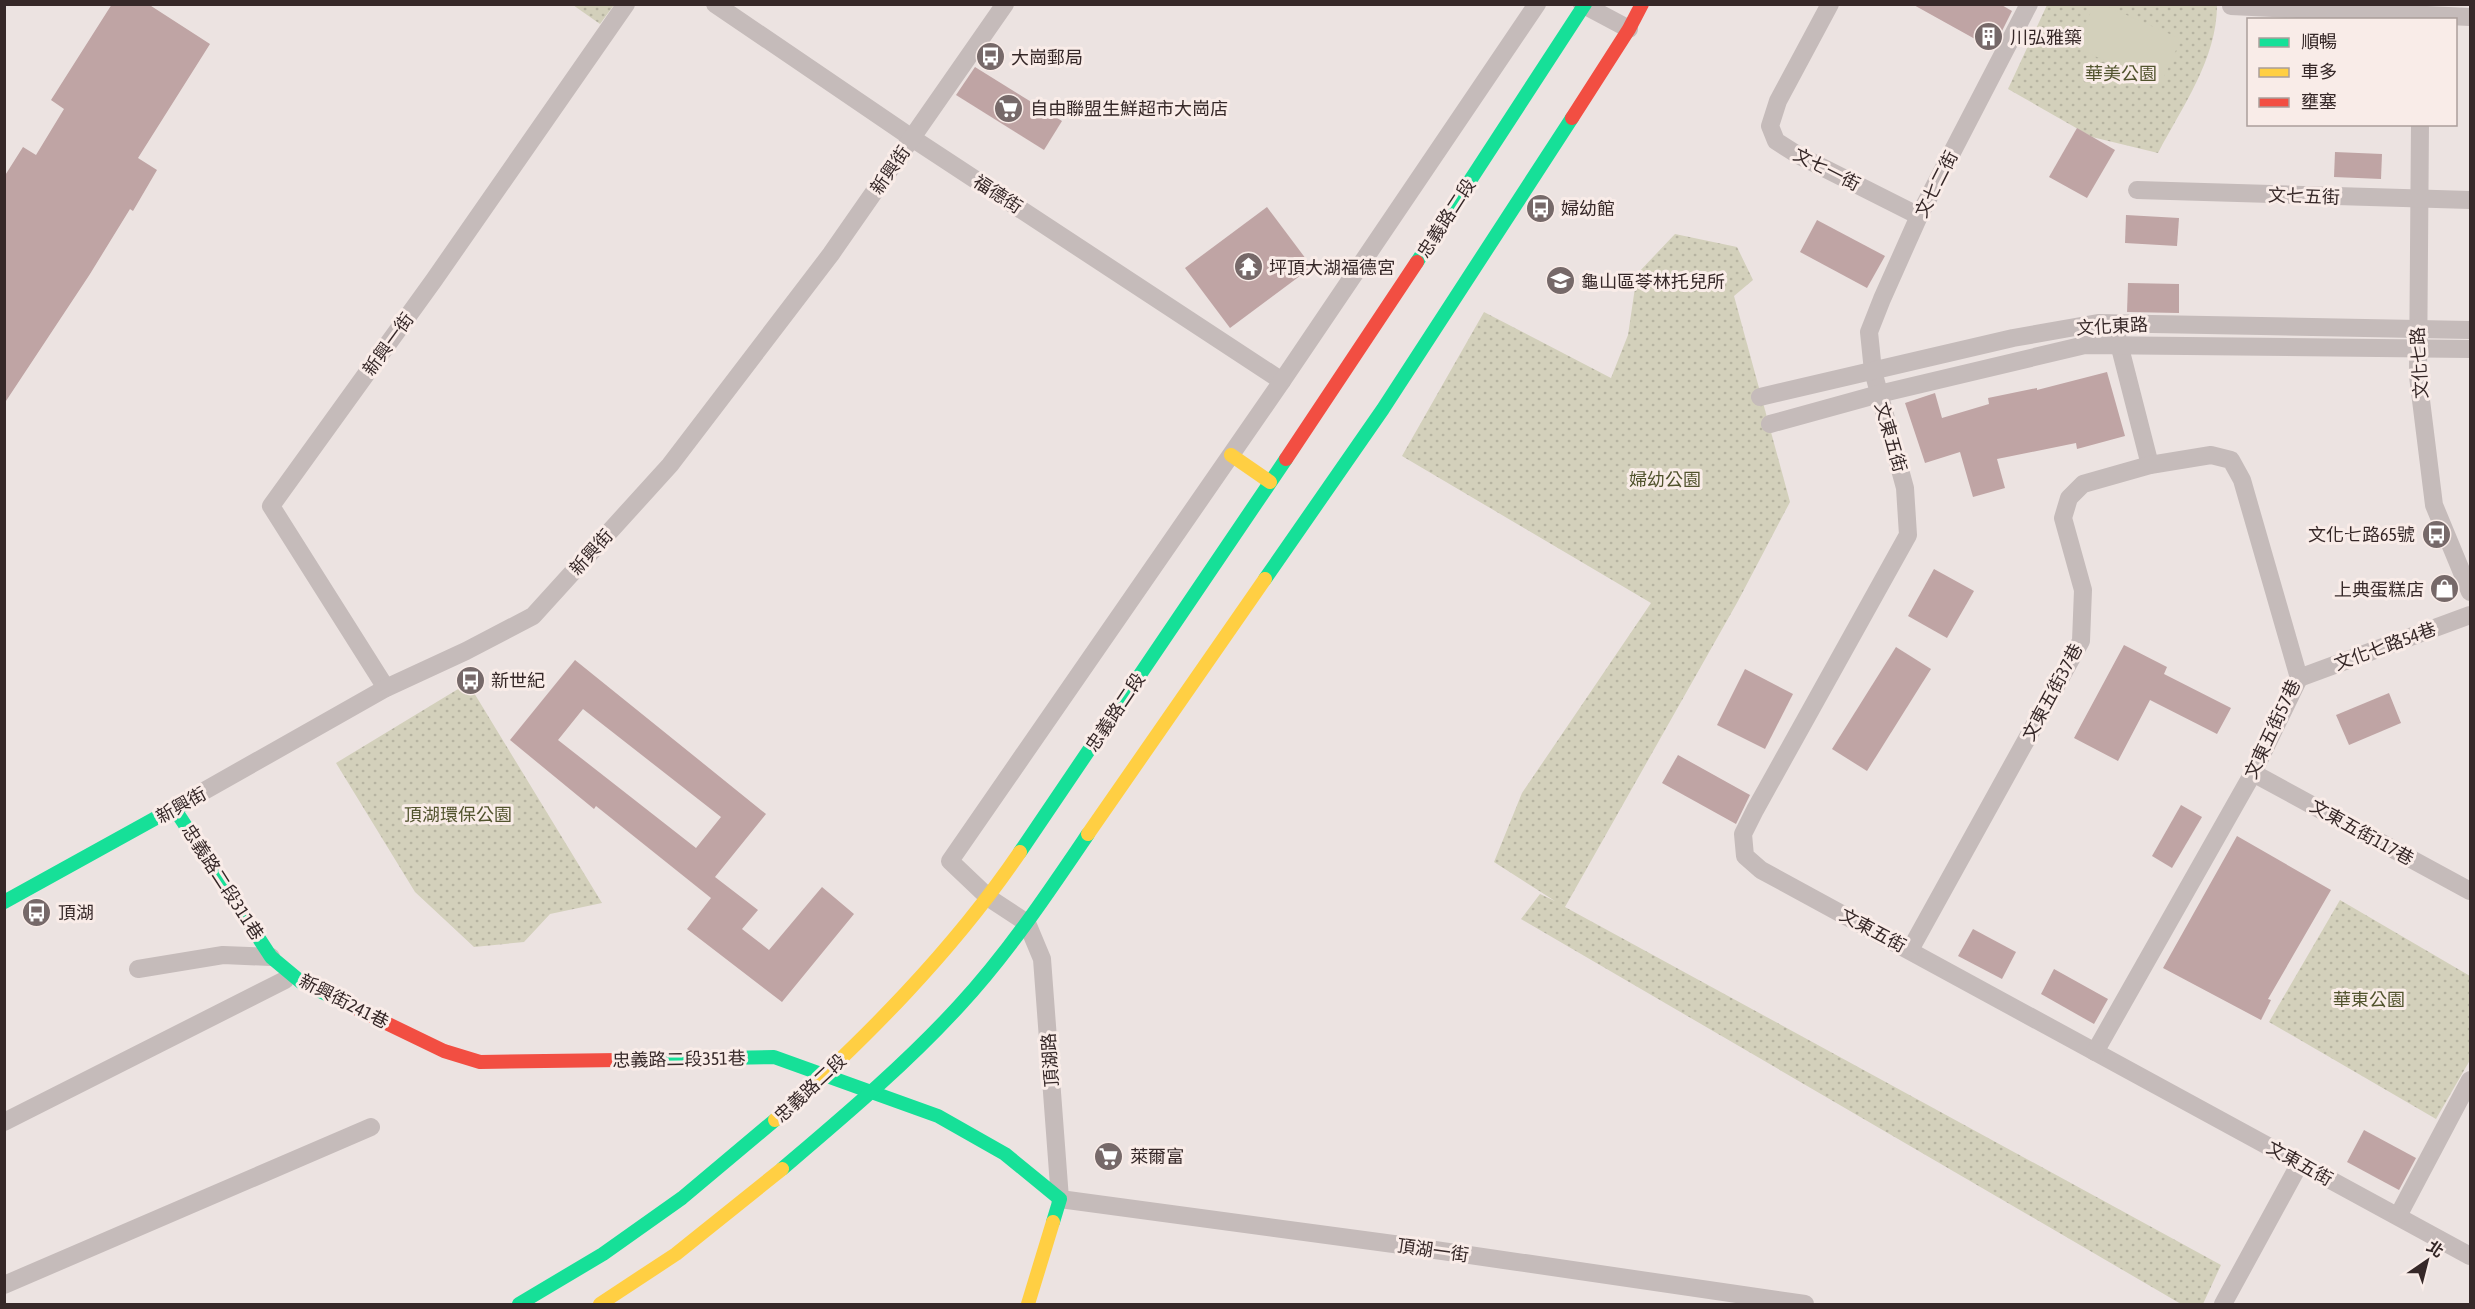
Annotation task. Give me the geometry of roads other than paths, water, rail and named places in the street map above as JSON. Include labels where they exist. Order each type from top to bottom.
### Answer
[{"type":"main road","points":[[600,1305],[676,1254],[872,1094],[960,1005],[1027,923],[1383,409],[1629,29],[1642,4]]},
{"type":"main road","name":"忠義路二段","points":[[519,1305],[603,1254],[682,1197],[769,1126],[824,1076],[912,987],[989,898],[1357,354],[1584,5]]},
{"type":"main road","points":[[1231,455],[1270,482]]},
{"type":"main road","name":"新興街","points":[[4,902],[174,808]]},
{"type":"main road","name":"忠義路二段311巷","points":[[174,808],[271,957]]},
{"type":"main road","name":"新興街241巷","points":[[271,957],[301,982],[444,1051],[480,1062]]},
{"type":"main road","name":"忠義路二段351巷","points":[[480,1062],[774,1057],[872,1094]]},
{"type":"main road","points":[[872,1094],[938,1116],[1005,1154],[1060,1199]]},
{"type":"main road","name":"頂湖路","points":[[1028,1305],[1060,1199]]},
{"type":"street","name":"新興一街","points":[[386,688],[271,506],[434,280],[626,4]]},
{"type":"street","name":"福德街","points":[[715,4],[912,138],[1282,381]]},
{"type":"street","name":"新興街","points":[[174,808],[386,688],[466,651],[533,616],[670,465],[831,254],[1005,4]]},
{"type":"street","points":[[1027,923],[989,898],[950,861],[1282,381],[1537,4]]},
{"type":"street","name":"文七一街","points":[[1830,4],[1778,101],[1770,126],[1773,134],[1776,141],[1798,155],[1919,216]]},
{"type":"street","name":"文七二街","points":[[1873,371],[1869,332],[1882,299],[1919,216],[2029,4]]},
{"type":"street","points":[[1584,5],[1629,29]]},
{"type":"street","points":[[2231,6],[2470,17]]},
{"type":"street","name":"文化七路","points":[[2420,126],[2418,376],[2434,505],[2470,592]]},
{"type":"street","name":"文七五街","points":[[2137,190],[2470,200]]},
{"type":"street","name":"文化東路","points":[[1760,397],[2013,338],[2098,322],[2418,339],[2470,349]]},
{"type":"street","points":[[2115,323],[2150,465]]},
{"type":"street","name":"文化東路","points":[[1770,424],[1879,394],[2085,345],[2418,339],[2470,330]]},
{"type":"street","name":"文東五街","points":[[1873,371],[1905,488],[1908,535],[1743,834],[1745,856],[1761,870],[2470,1256]]},
{"type":"street","name":"文東五街57巷","points":[[2096,1052],[2253,772],[2300,678],[2242,480],[2231,460],[2211,455],[2150,465]]},
{"type":"street","name":"文東五街37巷","points":[[1910,950],[2081,640],[2083,590],[2062,518],[2068,498],[2083,484],[2150,465]]},
{"type":"street","name":"文化七路54巷","points":[[2300,678],[2470,615]]},
{"type":"street","name":"文東五街117巷","points":[[2253,772],[2470,891]]},
{"type":"street","name":"頂湖路","points":[[1027,923],[1042,959],[1060,1199]]},
{"type":"street","points":[[138,969],[223,955],[271,957]]},
{"type":"street","points":[[4,1122],[285,980]]},
{"type":"street","points":[[2398,1216],[2470,1080]]},
{"type":"street","points":[[4,1285],[371,1127]]},
{"type":"street","points":[[2223,1305],[2300,1163]]},
{"type":"street","name":"頂湖一街","points":[[1060,1199],[1401,1245],[1804,1305]]},
{"type":"place","name":"川弘雅築","points":[[1989,37]]},
{"type":"place","name":"大崗郵局","points":[[990,57]]},
{"type":"place","name":"自由聯盟生鮮超市大崗店","points":[[1009,108]]},
{"type":"place","name":"婦幼館","points":[[1540,208]]},
{"type":"place","name":"坪頂大湖福德宮","points":[[1248,267]]},
{"type":"place","name":"龜山區苓林托兒所","points":[[1560,281]]},
{"type":"place","name":"文化七路65號","points":[[2436,534]]},
{"type":"place","name":"上典蛋糕店","points":[[2445,589]]},
{"type":"place","name":"新世紀","points":[[470,680]]},
{"type":"place","name":"頂湖","points":[[37,912]]},
{"type":"place","name":"萊爾富","points":[[1109,1156]]},
{"type":"park label","name":"華美公園","points":[[2121,73]]},
{"type":"park label","name":"婦幼公園","points":[[1665,479]]},
{"type":"park label","name":"頂湖環保公園","points":[[458,814]]},
{"type":"park label","name":"華東公園","points":[[2369,999]]}]
